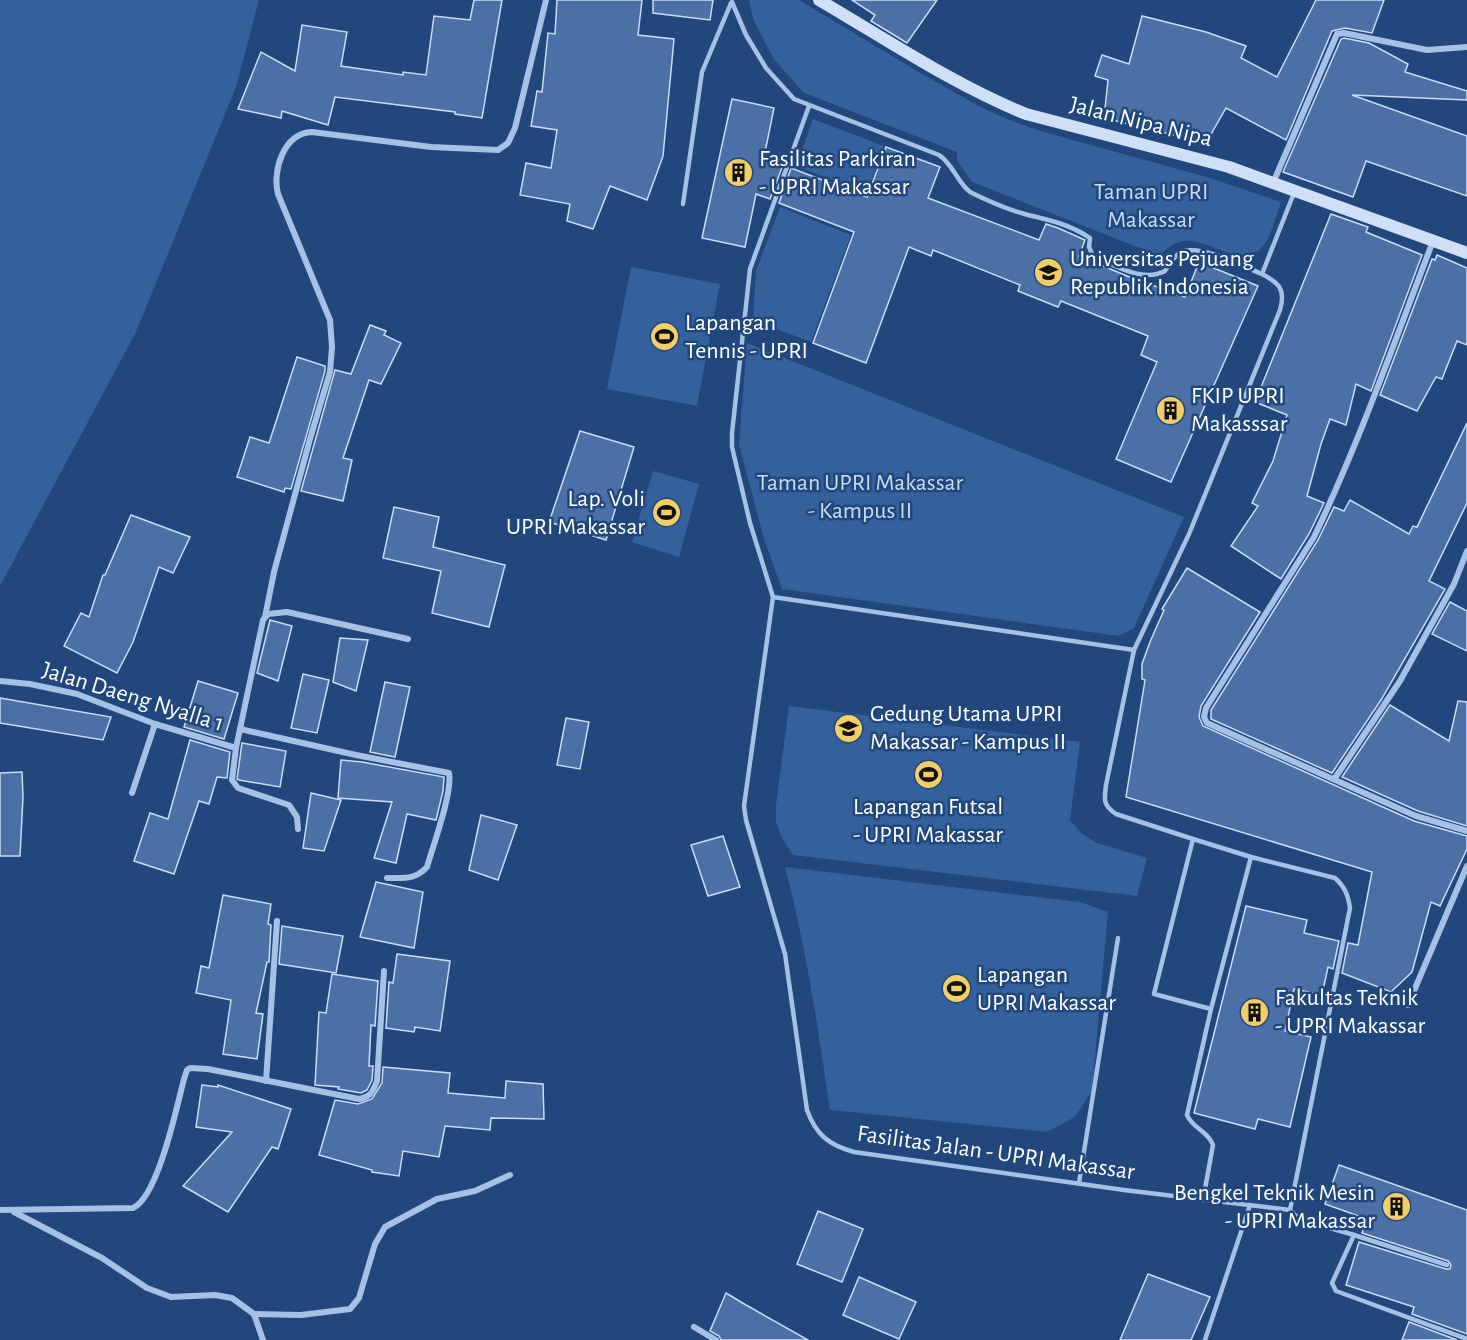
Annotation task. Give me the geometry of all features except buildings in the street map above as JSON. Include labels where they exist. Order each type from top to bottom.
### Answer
[{"type":"street","name":"Jalan Daeng Nyalla 1","points":[[0,681],[30,684],[77,694],[155,724],[236,748],[277,561],[330,372],[332,347],[330,320],[275,184],[283,150],[302,132],[431,147],[498,150],[504,147],[515,128],[546,0]]},
{"type":"street","name":"Jalan Nipa Nipa","points":[[826,2],[948,75],[1005,105],[1050,121],[1229,167],[1467,253]]},
{"type":"street","points":[[1273,183],[1337,34],[1344,33],[1427,50],[1467,47]]},
{"type":"street","points":[[1433,241],[1353,450],[1314,537],[1204,714],[1205,720],[1216,728],[1335,778],[1416,816],[1467,831]]},
{"type":"street","points":[[1335,778],[1400,681],[1454,584],[1467,552]]},
{"type":"street","points":[[265,616],[274,612],[287,612],[408,639]]},
{"type":"street","points":[[132,793],[155,724]]},
{"type":"street","name":"Jalan Daeng Nyalla 1","points":[[240,729],[449,773],[447,797],[427,867],[419,875],[407,878],[387,878]]},
{"type":"street","points":[[236,748],[232,780],[234,785],[289,805],[295,812],[298,829]]},
{"type":"street","points":[[1408,1005],[1467,866]]},
{"type":"street","points":[[266,1081],[277,921]]},
{"type":"street","points":[[0,1210],[136,1207],[145,1199],[163,1158],[187,1070],[190,1068],[359,1099],[366,1098],[373,1091],[377,1081],[384,970]]},
{"type":"street","points":[[254,1314],[301,1315],[350,1310],[358,1298],[375,1244],[385,1227],[437,1199],[475,1191],[510,1175]]},
{"type":"street","points":[[13,1211],[102,1258],[147,1288],[171,1298],[226,1295],[241,1303],[254,1314],[263,1339]]},
{"type":"street","points":[[694,1327],[716,1340]]},
{"type":"lane","points":[[732,1],[746,35],[766,68],[790,96],[809,106],[939,155],[948,161],[970,192],[1026,215],[1046,218],[1073,228],[1090,238],[1089,248],[1093,256],[1140,275],[1156,275],[1165,271],[1169,263],[1183,251],[1201,250],[1262,274],[1275,282],[1281,290],[1283,300],[1280,310],[1189,534],[1134,651],[1104,799],[1107,808],[1123,817],[1251,857],[1335,879],[1346,891],[1350,908],[1290,1210],[1299,1219],[1447,1266]]},
{"type":"lane","points":[[683,204],[702,72],[732,1]]},
{"type":"lane","points":[[809,106],[750,269],[732,433],[732,447],[750,523],[773,597],[1134,651]]},
{"type":"lane","points":[[1262,274],[1294,191]]},
{"type":"lane","name":"Fasilitas Jalan - UPRI Makassar","points":[[773,597],[744,806],[746,820],[784,946],[807,1110],[818,1132],[838,1148],[854,1152],[1290,1210]]},
{"type":"lane","points":[[1194,839],[1154,994],[1211,1009]]},
{"type":"lane","points":[[1203,1200],[1213,1145],[1211,1139],[1190,1122],[1187,1115],[1211,1009],[1251,857]]},
{"type":"lane","points":[[1079,1183],[1118,938]]},
{"type":"lane","points":[[1205,1340],[1250,1205]]},
{"type":"lane","points":[[1354,1235],[1332,1283],[1336,1291],[1467,1340]]},
{"type":"green space","points":[[0,0],[259,0],[236,87],[136,332],[0,586]]},
{"type":"green space","name":"Taman UPRI Makassar","points":[[749,0],[799,0],[922,74],[1007,119],[1040,131],[1207,177],[1281,202],[1274,225],[1263,246],[1252,254],[1240,256],[1200,242],[1187,241],[1173,244],[1160,256],[972,182],[957,161],[957,152],[804,93],[773,58],[753,19]]},
{"type":"green space","points":[[813,119],[884,146],[867,193],[796,166]]},
{"type":"green space","points":[[780,207],[851,235],[811,342],[753,320],[756,271]]},
{"type":"green space","name":"Lapangan Tennis - UPRI","points":[[631,267],[720,284],[697,406],[607,389]]},
{"type":"green space","name":"Taman UPRI Makassar - Kampus II","points":[[747,343],[1184,517],[1134,628],[1119,636],[782,589],[764,539],[739,445]]},
{"type":"green space","name":"Lap. Voli UPRI Makassar","points":[[653,471],[699,484],[679,557],[632,542]]},
{"type":"green space","name":"Lapangan Futsal - UPRI Makassar","points":[[789,706],[1080,742],[1070,820],[1082,834],[1097,843],[1147,858],[1137,896],[793,855],[776,823],[776,805]]},
{"type":"green space","name":"Lapangan UPRI Makassar","points":[[785,867],[1080,902],[1108,912],[1092,1091],[1075,1117],[1047,1132],[830,1110],[805,957]]},
{"type":"place","name":"Fasilitas Parkiran - UPRI Makassar","points":[[738,173]]},
{"type":"place","name":"Universitas Pejuang Republik Indonesia","points":[[1049,273]]},
{"type":"place","name":"Lapangan Tennis - UPRI","points":[[664,337]]},
{"type":"place","name":"FKIP UPRI Makasssar","points":[[1170,410]]},
{"type":"place","name":"Lap. Voli UPRI Makassar","points":[[666,513]]},
{"type":"place","name":"Gedung Utama UPRI Makassar - Kampus II","points":[[849,728]]},
{"type":"place","name":"Lapangan Futsal - UPRI Makassar","points":[[928,774]]},
{"type":"place","name":"Lapangan UPRI Makassar","points":[[956,989]]},
{"type":"place","name":"Fakultas Teknik - UPRI Makassar","points":[[1254,1012]]},
{"type":"place","name":"Bengkel Teknik Mesin - UPRI Makassar","points":[[1396,1207]]}]
